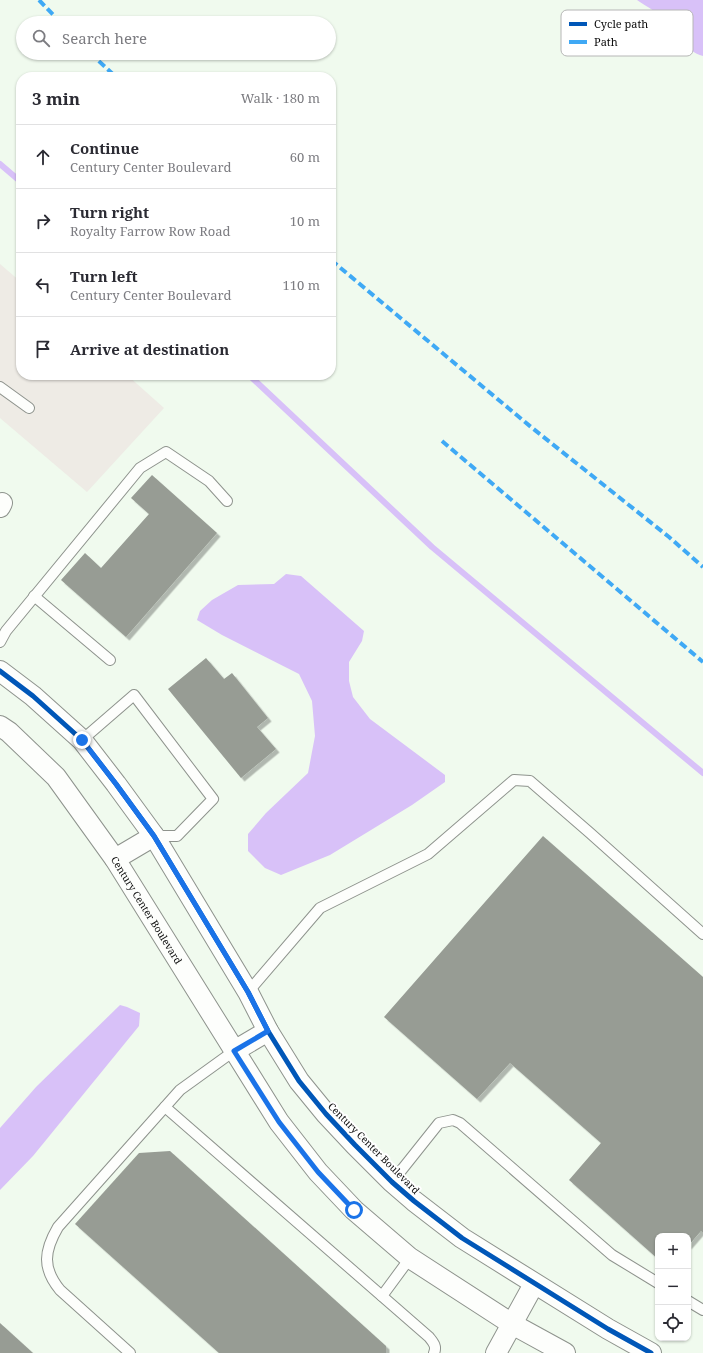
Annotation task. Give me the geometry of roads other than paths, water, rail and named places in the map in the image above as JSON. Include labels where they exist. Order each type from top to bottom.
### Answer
[{"type":"street","name":"Century Center Boulevard","points":[[0,670],[33,696],[82,740],[116,784],[154,836],[248,992],[268,1031],[299,1081],[326,1114],[392,1182],[462,1238],[534,1284],[651,1353]]},
{"type":"street","name":"Century Center Boulevard","points":[[0,726],[9,732],[56,777],[116,859],[279,1122],[318,1172],[354,1210],[410,1258],[512,1324],[565,1353]]},
{"type":"street","points":[[116,859],[154,836]]},
{"type":"street","points":[[234,1051],[268,1031]]},
{"type":"street","points":[[496,1353],[534,1284]]},
{"type":"lane","points":[[0,387],[29,408]]},
{"type":"lane","points":[[0,642],[6,631],[34,596],[140,468],[166,452],[209,480],[227,501]]},
{"type":"lane","points":[[34,596],[110,660]]},
{"type":"lane","points":[[82,740],[134,695],[213,799],[176,836],[154,836]]},
{"type":"lane","points":[[248,992],[320,908],[428,854],[514,780],[530,781],[703,934]]},
{"type":"lane","points":[[130,1353],[60,1290],[50,1275],[47,1265],[47,1252],[51,1239],[58,1227],[180,1090],[234,1051]]},
{"type":"lane","points":[[165,1107],[428,1337],[434,1343],[434,1353]]},
{"type":"lane","points":[[392,1182],[439,1123],[453,1120],[460,1123],[612,1255],[655,1281]]},
{"type":"lane","points":[[382,1296],[410,1258]]},
{"type":"lane","points":[[691,1303],[703,1310]]},
{"type":"waterway","points":[[0,164],[16,178]]},
{"type":"waterway","points":[[254,380],[432,547],[703,773]]}]
